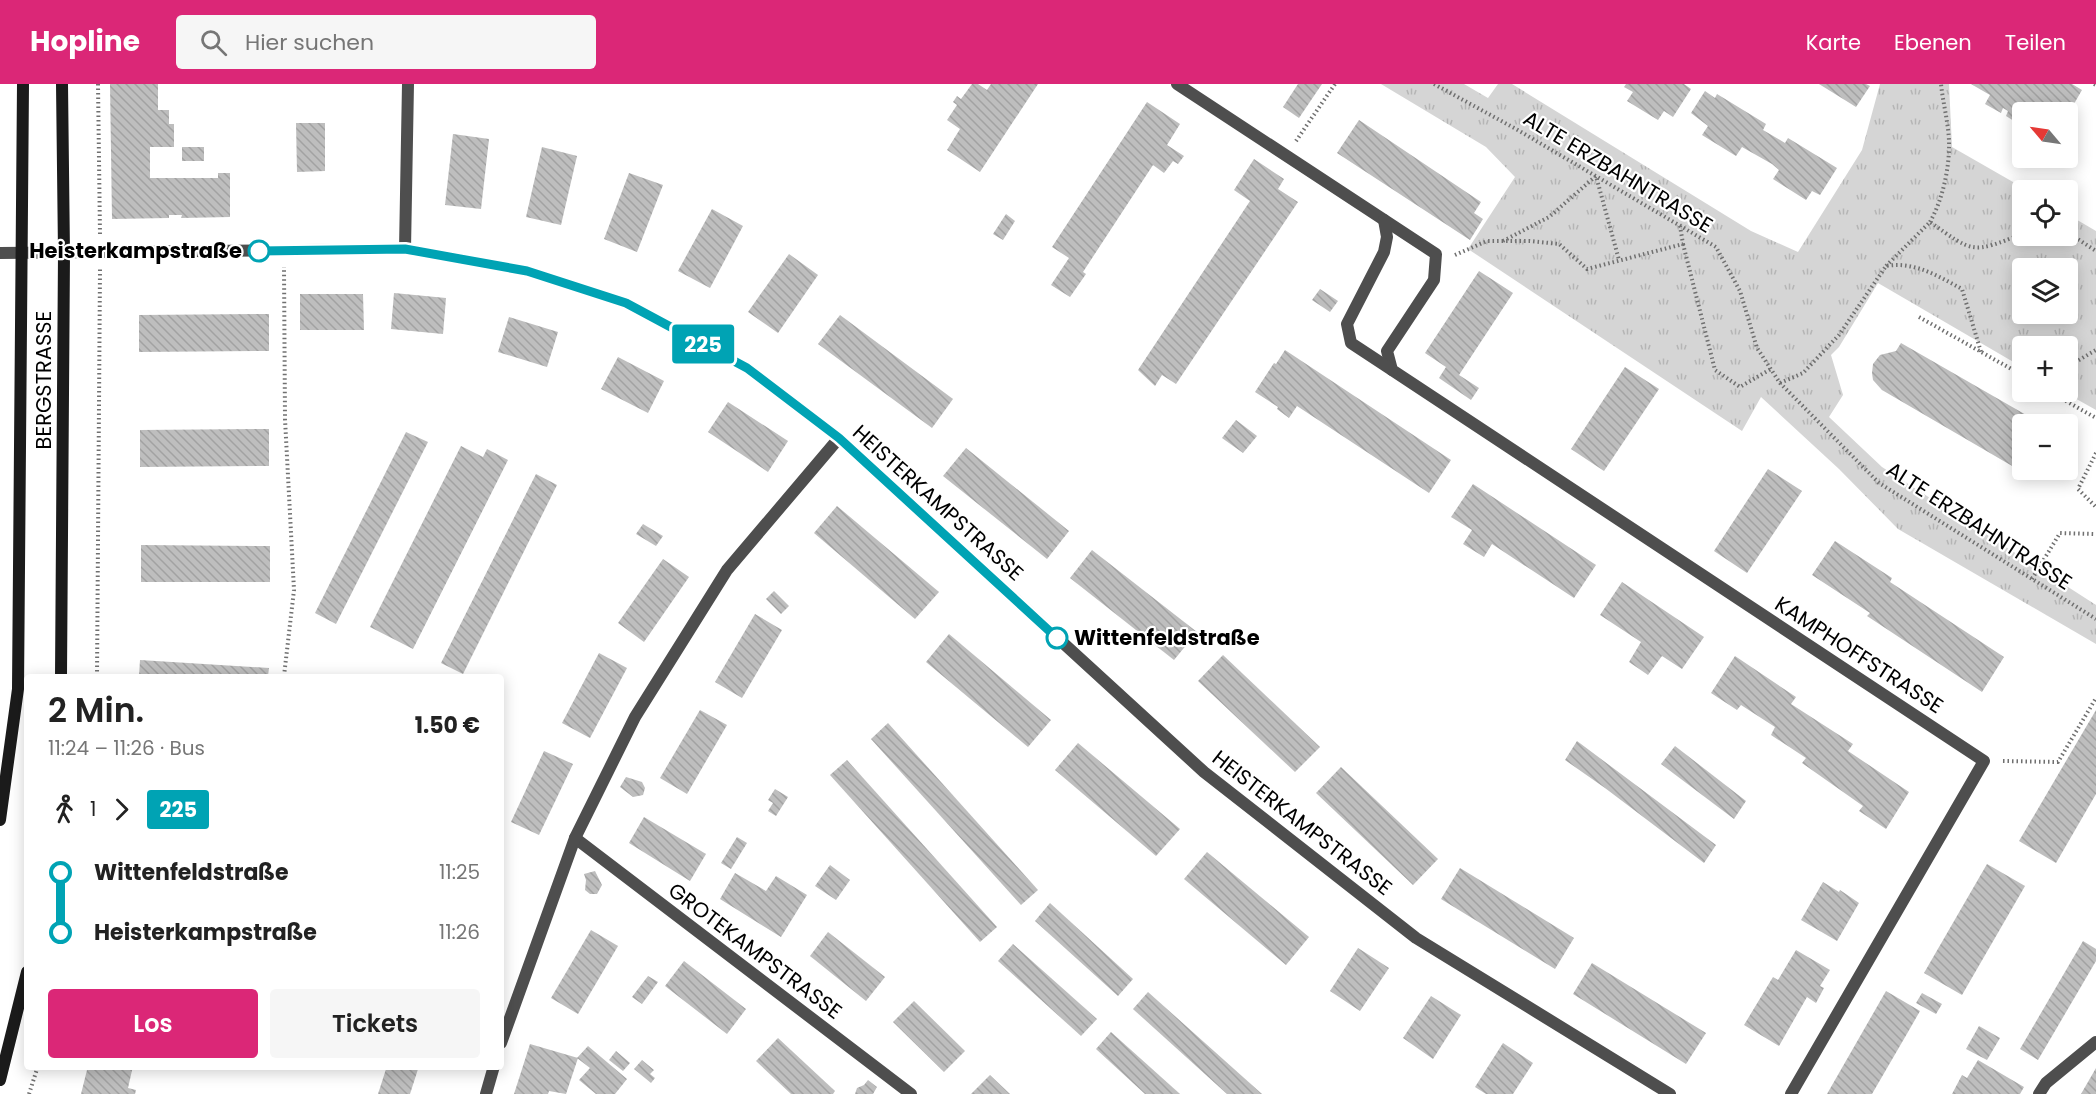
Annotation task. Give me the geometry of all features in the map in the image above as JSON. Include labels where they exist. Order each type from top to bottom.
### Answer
[{"type":"main road","name":"BERGSTRASSE","points":[[0,820],[18,689],[23,84]]},
{"type":"main road","name":"BERGSTRASSE","points":[[61,674],[64,253],[62,84]]},
{"type":"main road","points":[[0,1080],[24,984]]},
{"type":"street","points":[[405,249],[408,84]]},
{"type":"street","points":[[1177,84],[1436,254],[1434,280],[1387,351],[1392,370]]},
{"type":"street","name":"KAMPHOFFSTRASSE","points":[[1384,220],[1387,237],[1384,252],[1347,324],[1351,343],[1984,761]]},
{"type":"street","name":"HEISTERKAMPSTRASSE","points":[[0,253],[405,249],[527,271],[626,303],[747,368],[839,438],[1213,779],[1416,938],[1670,1094]]},
{"type":"street","points":[[504,1035],[574,838],[635,717],[727,570],[839,438]]},
{"type":"street","points":[[1791,1094],[1984,761]]},
{"type":"street","name":"GROTEKAMPSTRASSE","points":[[574,838],[911,1094]]},
{"type":"street","points":[[2039,1094],[2046,1083],[2096,1042]]},
{"type":"street","points":[[486,1094],[493,1070]]},
{"type":"path","points":[[97,674],[100,253],[98,84]]},
{"type":"path","points":[[1285,156],[1335,84]]},
{"type":"path","name":"ALTE ERZBAHNTRASSE","points":[[1434,84],[1516,129],[1716,247],[1740,291],[1757,348],[1780,383],[1879,483],[2096,619]]},
{"type":"path","points":[[1780,383],[1803,373],[1839,335],[1886,266],[1930,222],[1935,214],[1945,180],[1949,141],[1941,84]]},
{"type":"path","points":[[1502,241],[1549,217],[1596,176],[1619,260]]},
{"type":"path","points":[[1930,222],[1968,248],[1992,247],[2012,238]]},
{"type":"path","points":[[1680,225],[1715,370],[1740,387],[1771,369]]},
{"type":"path","points":[[2078,239],[2096,251]]},
{"type":"path","points":[[1435,263],[1487,241],[1560,244],[1587,269],[1683,244]]},
{"type":"path","points":[[284,251],[285,419],[294,590],[284,674]]},
{"type":"path","points":[[1886,266],[1896,264],[1927,270],[1962,289],[1981,352]]},
{"type":"path","points":[[1919,317],[2012,369]]},
{"type":"path","points":[[2078,362],[2096,350]]},
{"type":"path","points":[[2068,402],[2096,418]]},
{"type":"path","points":[[2096,453],[2078,489],[2096,507]]},
{"type":"path","points":[[2032,579],[2060,533],[2096,534]]},
{"type":"path","points":[[1984,761],[2058,762],[2096,698]]},
{"type":"path","points":[[29,1094],[37,1070]]},
{"type":"green space","points":[[1381,84],[1464,84],[1488,98],[1498,84],[1512,84],[1751,231],[1798,252],[1862,150],[1880,84],[1949,84],[1952,147],[2012,181],[2012,246],[2078,246],[2078,220],[2096,231],[2096,410],[2078,400],[2078,336],[2012,336],[2012,361],[1878,283],[1839,347],[1831,355],[1843,395],[1829,417],[1882,467],[2096,605],[2096,644],[1898,529],[1839,469],[1761,397],[1742,431],[1468,249],[1515,177],[1486,147]]},
{"type":"building","points":[[110,84],[158,84],[158,110],[169,110],[169,124],[174,124],[174,147],[150,147],[150,178],[218,178],[218,173],[230,173],[230,217],[181,218],[182,215],[169,215],[169,218],[112,219]]},
{"type":"building","points":[[972,84],[978,84],[987,90],[991,84],[1038,84],[980,172],[947,150],[960,129],[947,120],[957,105],[953,102],[957,96],[961,99]]},
{"type":"building","points":[[1298,84],[1322,84],[1299,118],[1283,107]]},
{"type":"building","points":[[1626,84],[1684,84],[1691,89],[1673,117],[1664,111],[1658,120],[1627,101],[1633,92],[1624,87]]},
{"type":"building","points":[[1819,84],[1866,84],[1870,86],[1856,107]]},
{"type":"building","points":[[1971,84],[2072,84],[2082,90],[2075,102],[2012,102],[2012,120],[2006,116],[2008,111],[2003,108],[2001,113],[1985,104],[1990,95]]},
{"type":"building","points":[[1705,91],[1715,98],[1717,94],[1766,124],[1763,130],[1785,143],[1788,138],[1837,168],[1820,195],[1812,191],[1806,200],[1773,179],[1779,170],[1772,164],[1742,147],[1736,156],[1702,135],[1708,126],[1691,113]]},
{"type":"building","points":[[1147,102],[1180,124],[1167,145],[1184,156],[1178,164],[1173,161],[1164,173],[1153,165],[1083,272],[1086,274],[1070,297],[1051,285],[1069,258],[1052,247]]},
{"type":"building","points":[[1359,120],[1481,202],[1474,213],[1483,219],[1470,240],[1337,153]]},
{"type":"building","points":[[296,123],[325,123],[325,171],[297,172]]},
{"type":"building","points":[[453,134],[489,139],[481,209],[445,205]]},
{"type":"building","points":[[182,147],[204,147],[204,161],[182,161]]},
{"type":"building","points":[[542,147],[577,156],[561,225],[526,217]]},
{"type":"building","points":[[1254,159],[1284,179],[1278,189],[1298,202],[1176,384],[1162,375],[1155,386],[1138,370],[1250,201],[1234,190]]},
{"type":"building","points":[[629,173],[663,185],[637,252],[604,239]]},
{"type":"building","points":[[712,209],[743,226],[710,288],[678,271]]},
{"type":"building","points":[[1006,214],[1015,221],[1003,240],[993,234]]},
{"type":"building","points":[[789,254],[818,275],[778,333],[748,312]]},
{"type":"building","points":[[1479,271],[1513,293],[1459,375],[1479,388],[1471,400],[1439,378],[1446,367],[1425,353]]},
{"type":"building","points":[[1320,289],[1338,301],[1330,312],[1312,300]]},
{"type":"building","points":[[394,293],[446,298],[443,334],[391,329]]},
{"type":"building","points":[[300,294],[363,294],[364,330],[300,330]]},
{"type":"building","points":[[269,314],[269,351],[139,352],[139,315]]},
{"type":"building","points":[[840,315],[953,399],[932,428],[818,344]]},
{"type":"building","points":[[509,317],[558,332],[547,367],[498,352]]},
{"type":"building","points":[[1901,343],[2025,414],[2012,414],[2012,466],[1882,390],[1873,380],[1873,364],[1880,355],[1896,351]]},
{"type":"building","points":[[1285,350],[1451,460],[1429,493],[1297,406],[1289,418],[1277,409],[1278,407],[1255,392]]},
{"type":"building","points":[[618,357],[664,381],[648,413],[601,389]]},
{"type":"building","points":[[1625,367],[1659,389],[1604,471],[1571,449]]},
{"type":"building","points":[[728,402],[788,441],[768,472],[708,432]]},
{"type":"building","points":[[1236,420],[1257,436],[1243,453],[1222,438]]},
{"type":"building","points":[[269,429],[269,466],[140,467],[140,430]]},
{"type":"building","points":[[406,432],[428,442],[336,624],[315,613]]},
{"type":"building","points":[[461,446],[483,457],[487,449],[508,460],[413,649],[370,627]]},
{"type":"building","points":[[966,448],[1069,531],[1047,559],[943,476]]},
{"type":"building","points":[[1768,469],[1802,491],[1747,573],[1714,551]]},
{"type":"building","points":[[536,474],[557,485],[463,674],[441,663]]},
{"type":"building","points":[[1473,484],[1596,565],[1574,598],[1492,544],[1484,557],[1463,544],[1472,530],[1451,517]]},
{"type":"building","points":[[837,506],[939,592],[915,619],[814,533]]},
{"type":"building","points":[[643,524],[663,536],[656,546],[636,534]]},
{"type":"building","points":[[1835,541],[1892,578],[1890,582],[2004,657],[1982,692],[1867,616],[1870,613],[1812,575]]},
{"type":"building","points":[[141,545],[270,546],[270,582],[141,582]]},
{"type":"building","points":[[1092,550],[1197,632],[1174,660],[1070,578]]},
{"type":"building","points":[[663,559],[689,577],[644,642],[618,623]]},
{"type":"building","points":[[1622,582],[1704,637],[1682,669],[1662,656],[1648,675],[1629,662],[1641,642],[1600,615]]},
{"type":"building","points":[[774,591],[789,606],[781,614],[766,599]]},
{"type":"building","points":[[755,614],[782,630],[742,698],[715,682]]},
{"type":"building","points":[[949,634],[1051,720],[1028,747],[926,662]]},
{"type":"building","points":[[599,653],[627,668],[590,738],[562,723]]},
{"type":"building","points":[[1223,655],[1320,747],[1295,772],[1198,681]]},
{"type":"building","points":[[1735,656],[1796,697],[1791,704],[1853,744],[1848,751],[1909,792],[1886,829],[1859,811],[1863,806],[1802,763],[1806,758],[1771,735],[1775,727],[1741,705],[1737,710],[1711,693]]},
{"type":"building","points":[[140,660],[269,668],[268,674],[139,674]]},
{"type":"building","points":[[700,710],[727,725],[687,794],[660,778]]},
{"type":"building","points":[[2096,710],[2096,794],[2056,863],[2019,841]]},
{"type":"building","points":[[888,723],[1038,890],[1021,905],[871,739]]},
{"type":"building","points":[[1577,741],[1716,845],[1704,863],[1565,760]]},
{"type":"building","points":[[1078,743],[1180,829],[1156,856],[1055,770]]},
{"type":"building","points":[[1675,746],[1746,801],[1734,819],[1661,764]]},
{"type":"building","points":[[544,751],[573,764],[539,835],[511,822]]},
{"type":"building","points":[[847,760],[997,927],[980,942],[830,775]]},
{"type":"building","points":[[1341,767],[1438,859],[1413,885],[1316,793]]},
{"type":"building","points":[[626,777],[642,782],[645,788],[643,795],[633,797],[620,787]]},
{"type":"building","points":[[775,789],[788,797],[776,816],[768,811],[773,803],[768,800]]},
{"type":"building","points":[[644,817],[706,854],[690,881],[629,843]]},
{"type":"building","points":[[737,837],[747,843],[731,869],[721,863]]},
{"type":"building","points":[[1207,852],[1309,937],[1286,965],[1184,879]]},
{"type":"building","points":[[1987,864],[2025,886],[1962,995],[1924,973]]},
{"type":"building","points":[[830,865],[850,880],[836,900],[815,886]]},
{"type":"building","points":[[1460,868],[1574,938],[1555,969],[1441,899]]},
{"type":"building","points":[[595,871],[602,885],[597,894],[590,894],[585,890],[584,874]]},
{"type":"building","points":[[735,873],[766,891],[776,876],[807,895],[781,937],[720,899]]},
{"type":"building","points":[[1823,882],[1859,903],[1837,941],[1801,920]]},
{"type":"building","points":[[1050,903],[1133,979],[1118,996],[1035,921]]},
{"type":"building","points":[[591,930],[618,946],[578,1014],[551,998]]},
{"type":"building","points":[[828,932],[885,977],[866,1001],[810,956]]},
{"type":"building","points":[[2083,941],[2096,949],[2096,961],[2038,1060],[2020,1049]]},
{"type":"building","points":[[1013,944],[1097,1019],[1081,1036],[998,961]]},
{"type":"building","points":[[1358,948],[1389,968],[1360,1011],[1330,991]]},
{"type":"building","points":[[1796,950],[1830,970],[1820,986],[1824,988],[1816,1003],[1807,997],[1779,1046],[1744,1025],[1773,977],[1778,980]]},
{"type":"building","points":[[684,961],[746,1009],[727,1034],[665,986]]},
{"type":"building","points":[[1592,963],[1706,1033],[1686,1064],[1573,994]]},
{"type":"building","points":[[648,976],[658,982],[642,1004],[632,997]]},
{"type":"building","points":[[1886,991],[1920,1011],[1908,1032],[1872,1094],[1827,1094]]},
{"type":"building","points":[[1148,992],[1262,1094],[1227,1094],[1133,1009]]},
{"type":"building","points":[[1922,993],[1942,1004],[1936,1014],[1916,1003]]},
{"type":"building","points":[[1431,996],[1461,1015],[1433,1059],[1403,1038]]},
{"type":"building","points":[[914,1001],[965,1051],[944,1072],[893,1022]]},
{"type":"building","points":[[1979,1026],[2000,1038],[1987,1060],[1966,1049]]},
{"type":"building","points":[[1111,1032],[1180,1094],[1145,1094],[1096,1049]]},
{"type":"building","points":[[778,1038],[835,1091],[833,1094],[791,1094],[756,1061]]},
{"type":"building","points":[[1503,1043],[1533,1063],[1513,1094],[1486,1094],[1475,1087]]},
{"type":"building","points":[[530,1044],[578,1058],[566,1094],[549,1091],[548,1094],[514,1094]]},
{"type":"building","points":[[588,1046],[627,1079],[615,1094],[596,1094],[579,1080],[590,1068],[577,1058]]},
{"type":"building","points":[[616,1051],[630,1063],[623,1071],[609,1060]]},
{"type":"building","points":[[642,1060],[654,1070],[650,1074],[655,1078],[651,1083],[634,1069]]},
{"type":"building","points":[[1978,1060],[2024,1087],[2020,1094],[1952,1094],[1962,1075],[1967,1078]]},
{"type":"building","points":[[2096,1068],[2096,1094],[2081,1094]]},
{"type":"building","points":[[87,1070],[132,1070],[128,1088],[136,1090],[135,1094],[81,1094]]},
{"type":"building","points":[[386,1070],[418,1070],[410,1094],[378,1094]]},
{"type":"building","points":[[990,1075],[1010,1094],[971,1094]]},
{"type":"building","points":[[868,1080],[877,1087],[873,1094],[855,1094],[857,1088]]},
{"type":"bus line","name":"225","points":[[259,251],[405,249],[527,271],[626,303],[747,368],[839,438],[1057,638]]},
{"type":"place","name":"Heisterkampstraße","points":[[259,251]]},
{"type":"place","name":"Wittenfeldstraße","points":[[1057,638]]}]
